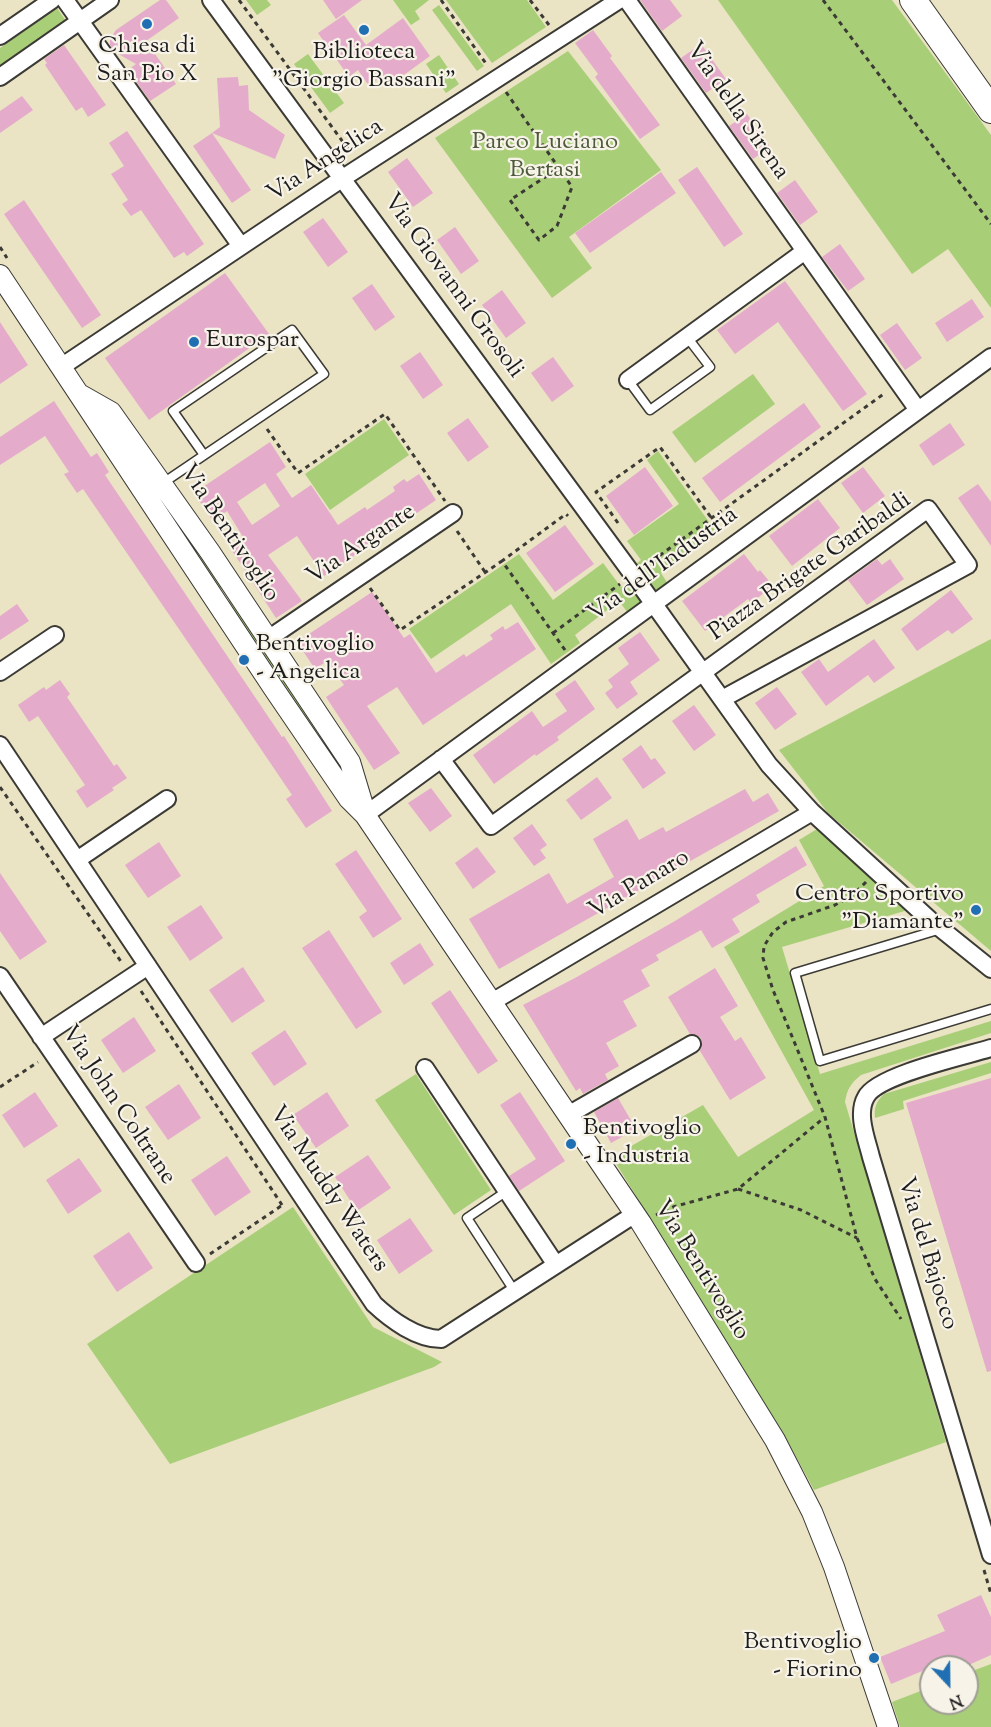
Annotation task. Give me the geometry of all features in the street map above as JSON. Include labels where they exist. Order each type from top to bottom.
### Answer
[{"type":"main road","points":[[914,0],[991,110]]},
{"type":"street","points":[[0,36],[52,0]]},
{"type":"street","points":[[0,76],[72,10],[110,0]]},
{"type":"street","name":"Via Giovanni Grosoli","points":[[211,0],[633,575],[769,765],[812,812],[942,929],[991,969]]},
{"type":"street","name":"Via Angelica","points":[[61,367],[343,178],[619,0]]},
{"type":"street","name":"Via della Sirena","points":[[627,0],[918,410]]},
{"type":"street","points":[[72,10],[241,246]]},
{"type":"street","points":[[628,380],[805,251]]},
{"type":"street","name":"Via Bentivoglio","points":[[0,274],[138,485],[349,799],[365,815],[638,1218],[775,1440],[812,1512],[834,1567],[888,1727]]},
{"type":"street","name":"Via dell'Industria","points":[[365,815],[991,357]]},
{"type":"street","name":"Via Bentivoglio","points":[[78,394],[111,412],[163,483],[350,762],[365,815]]},
{"type":"street","points":[[138,485],[163,483],[154,509]]},
{"type":"street","name":"Piazza Brigate Garibaldi","points":[[703,673],[928,509],[968,565],[722,699]]},
{"type":"street","name":"Via Argante","points":[[268,639],[453,513]]},
{"type":"street","points":[[0,672],[55,635]]},
{"type":"street","points":[[441,759],[491,826],[703,673]]},
{"type":"street","name":"Via Muddy Waters","points":[[0,745],[374,1304],[386,1314],[419,1334],[436,1339],[446,1336],[556,1265],[638,1218]]},
{"type":"street","points":[[77,860],[167,800]]},
{"type":"street","name":"Via Panaro","points":[[492,1002],[812,812]]},
{"type":"street","points":[[41,1037],[148,966]]},
{"type":"street","name":"Via John Coltrane","points":[[0,976],[196,1263]]},
{"type":"street","points":[[568,1115],[692,1044]]},
{"type":"street","name":"Via del Bajocco","points":[[986,1557],[871,1157],[862,1113],[864,1099],[880,1084],[991,1048]]},
{"type":"street","points":[[425,1068],[556,1265]]},
{"type":"lane","points":[[163,483],[324,374],[292,330],[173,411],[204,455]]},
{"type":"lane","points":[[628,380],[650,410],[710,367],[687,337]]},
{"type":"lane","points":[[942,929],[795,973],[820,1061],[991,1009]]},
{"type":"lane","points":[[507,1191],[467,1218],[515,1292]]},
{"type":"path","points":[[239,0],[361,167]]},
{"type":"path","points":[[441,0],[497,79],[559,168],[572,187],[557,226],[539,240],[510,200],[559,168]]},
{"type":"path","points":[[530,0],[559,39]]},
{"type":"path","points":[[823,0],[991,224]]},
{"type":"path","points":[[553,633],[899,383]]},
{"type":"path","points":[[259,418],[298,473],[385,414],[459,521],[453,525],[485,572]]},
{"type":"path","points":[[622,528],[596,492],[660,447],[732,546]]},
{"type":"path","points":[[361,575],[400,630],[502,561],[566,514]]},
{"type":"path","points":[[502,561],[573,662]]},
{"type":"path","points":[[0,787],[132,977],[282,1205]]},
{"type":"path","points":[[0,1087],[51,1052]]},
{"type":"path","points":[[638,1218],[738,1189],[825,1118],[857,1238],[875,1279],[906,1327]]},
{"type":"path","points":[[738,1189],[801,1210],[857,1238]]},
{"type":"path","points":[[196,1263],[300,1193]]},
{"type":"path","points":[[986,1557],[991,1594]]},
{"type":"green space","points":[[246,0],[267,0],[271,5],[257,15]]},
{"type":"green space","points":[[393,0],[429,0],[415,11],[420,19],[411,25]]},
{"type":"green space","points":[[446,0],[527,0],[546,27],[492,63]]},
{"type":"green space","points":[[718,0],[892,0],[991,135],[991,308],[948,249],[912,274]]},
{"type":"green space","points":[[439,5],[484,66],[477,71],[432,10]]},
{"type":"green space","points":[[57,8],[66,21],[0,67],[0,48]]},
{"type":"green space","name":"Parco Luciano Bertasi","points":[[568,51],[661,170],[569,237],[592,268],[552,298],[435,138]]},
{"type":"green space","points":[[308,54],[344,103],[330,113],[294,64]]},
{"type":"green space","points":[[439,55],[459,84],[446,93],[426,64]]},
{"type":"green space","points":[[753,374],[775,404],[695,463],[672,432]]},
{"type":"green space","points":[[384,419],[409,455],[330,510],[305,474]]},
{"type":"green space","points":[[658,451],[717,533],[661,573],[668,584],[656,592],[636,564],[641,560],[627,541],[679,504],[647,460]]},
{"type":"green space","points":[[168,504],[225,585],[215,592],[163,506]]},
{"type":"green space","points":[[519,554],[553,600],[603,563],[621,587],[627,583],[642,603],[628,613],[619,601],[575,635],[580,643],[551,664],[511,604],[431,659],[409,629]]},
{"type":"green space","points":[[234,598],[321,727],[313,734],[225,604]]},
{"type":"green space","points":[[991,639],[991,951],[828,813],[779,750]]},
{"type":"green space","points":[[817,829],[908,910],[782,947],[820,1074],[991,1021],[991,1033],[861,1075],[848,1090],[845,1102],[946,1442],[814,1490],[787,1440],[612,1157],[703,1105],[738,1157],[814,1110],[724,947],[824,886],[799,840]]},
{"type":"green space","points":[[991,1062],[991,1073],[903,1101],[904,1109],[875,1118],[876,1105],[884,1094]]},
{"type":"green space","points":[[416,1074],[491,1190],[454,1215],[375,1100]]},
{"type":"green space","points":[[293,1207],[373,1327],[442,1362],[434,1367],[170,1464],[87,1344]]},
{"type":"green space","points":[[991,1664],[991,1727],[900,1727],[892,1702],[919,1692],[919,1715],[979,1715],[979,1668]]},
{"type":"building","points":[[160,0],[166,0],[179,18],[146,41],[176,84],[150,101],[128,70],[136,64],[115,52],[110,45],[110,39],[116,30]]},
{"type":"building","points":[[323,0],[362,0],[336,19]]},
{"type":"building","points":[[640,0],[670,0],[682,16],[662,31]]},
{"type":"building","points":[[344,15],[366,45],[403,18],[430,56],[390,85],[383,75],[369,86],[358,70],[349,77],[318,33]]},
{"type":"building","points":[[593,30],[612,56],[610,58],[660,125],[640,139],[595,77],[598,74],[575,43]]},
{"type":"building","points":[[701,44],[726,79],[706,93],[681,58]]},
{"type":"building","points":[[64,45],[106,105],[88,117],[82,107],[76,111],[45,65],[47,63],[44,59]]},
{"type":"building","points":[[238,77],[239,86],[248,85],[249,110],[285,135],[275,159],[212,133],[220,127],[217,78]]},
{"type":"building","points":[[22,96],[33,110],[0,133],[0,111]]},
{"type":"building","points":[[747,114],[770,147],[753,159],[729,126]]},
{"type":"building","points":[[127,131],[204,244],[187,256],[184,252],[174,258],[141,210],[131,216],[122,204],[128,200],[111,174],[124,166],[109,143]]},
{"type":"building","points":[[212,133],[251,190],[232,203],[193,146]]},
{"type":"building","points":[[407,158],[433,193],[413,207],[388,172]]},
{"type":"building","points":[[697,167],[743,234],[724,247],[678,180]]},
{"type":"building","points":[[661,172],[676,193],[590,253],[575,233]]},
{"type":"building","points":[[795,180],[818,212],[800,225],[777,193]]},
{"type":"building","points":[[24,200],[101,315],[82,328],[4,214]]},
{"type":"building","points":[[323,218],[348,252],[328,267],[303,232]]},
{"type":"building","points":[[455,227],[479,261],[461,274],[437,240]]},
{"type":"building","points":[[840,244],[865,279],[848,291],[822,257]]},
{"type":"building","name":"Eurospar","points":[[225,273],[269,334],[149,420],[105,358]]},
{"type":"building","points":[[785,281],[867,394],[843,411],[778,322],[735,354],[717,330]]},
{"type":"building","points":[[372,284],[395,317],[375,331],[352,298]]},
{"type":"building","points":[[502,290],[526,323],[506,338],[482,305]]},
{"type":"building","points":[[972,299],[984,317],[947,342],[935,323]]},
{"type":"building","points":[[0,322],[28,365],[0,384]]},
{"type":"building","points":[[897,323],[922,358],[905,370],[880,335]]},
{"type":"building","points":[[420,352],[443,385],[423,399],[400,366]]},
{"type":"building","points":[[553,357],[574,386],[552,402],[531,373]]},
{"type":"building","points":[[54,401],[91,457],[97,453],[109,472],[105,475],[282,737],[284,736],[332,811],[306,828],[286,799],[292,795],[83,489],[77,493],[64,474],[69,472],[45,436],[0,465],[0,437]]},
{"type":"building","points":[[804,403],[821,427],[720,502],[702,478]]},
{"type":"building","points":[[468,418],[489,447],[468,462],[447,433]]},
{"type":"building","points":[[950,423],[965,445],[933,466],[919,445]]},
{"type":"building","points":[[270,442],[286,467],[276,474],[292,498],[311,485],[338,525],[365,507],[367,510],[395,491],[393,487],[404,479],[407,482],[419,474],[436,500],[324,576],[297,536],[268,555],[302,601],[276,618],[229,546],[243,537],[227,511],[213,521],[194,493]],"holes":[[[265,483],[280,506],[252,525],[237,502]]]},
{"type":"building","points":[[645,467],[673,506],[634,535],[606,496]]},
{"type":"building","points":[[863,467],[885,496],[863,513],[841,483]]},
{"type":"building","points":[[978,484],[991,502],[991,546],[958,498]]},
{"type":"building","points":[[818,499],[840,528],[792,566],[769,536]]},
{"type":"building","points":[[565,525],[594,564],[555,592],[526,553]]},
{"type":"building","points":[[744,554],[773,586],[751,603],[748,599],[705,631],[682,601]]},
{"type":"building","points":[[877,559],[882,565],[890,559],[904,579],[867,605],[848,580]]},
{"type":"building","points":[[951,590],[973,619],[952,634],[948,630],[917,651],[901,629]]},
{"type":"building","points":[[372,592],[404,638],[410,634],[436,673],[464,654],[466,657],[493,639],[490,635],[503,626],[505,630],[518,622],[536,649],[423,725],[397,687],[367,706],[400,753],[374,770],[326,697],[344,685],[327,661],[315,669],[297,642]]},
{"type":"building","points":[[17,604],[29,621],[0,640],[0,616]]},
{"type":"building","points":[[640,632],[660,660],[630,682],[638,694],[617,709],[605,693],[613,687],[608,680],[629,664],[618,648]]},
{"type":"building","points":[[874,639],[895,668],[874,683],[868,675],[826,706],[801,672],[819,659],[828,672]]},
{"type":"building","points":[[60,680],[70,694],[67,697],[114,766],[117,764],[127,778],[87,808],[76,791],[85,785],[38,716],[29,722],[18,705],[44,687],[46,690]]},
{"type":"building","points":[[575,680],[595,709],[557,737],[559,740],[536,756],[535,754],[494,784],[473,755],[532,711],[543,727],[567,711],[555,694]]},
{"type":"building","points":[[777,687],[797,714],[775,730],[755,703]]},
{"type":"building","points":[[694,705],[716,735],[694,751],[672,721]]},
{"type":"building","points":[[641,745],[651,760],[655,758],[666,773],[643,789],[622,759]]},
{"type":"building","points":[[597,777],[612,798],[581,820],[566,800]]},
{"type":"building","points":[[431,788],[452,816],[430,832],[408,803]]},
{"type":"building","points":[[745,789],[753,802],[768,793],[779,811],[499,969],[469,919],[549,873],[567,904],[614,877],[593,839],[627,819],[639,840],[663,827],[666,832]]},
{"type":"building","points":[[532,824],[547,845],[540,850],[546,858],[534,866],[513,838]]},
{"type":"building","points":[[159,842],[181,876],[148,898],[125,865]]},
{"type":"building","points":[[796,846],[807,865],[756,895],[760,902],[732,919],[740,932],[712,948],[701,930],[656,955],[659,960],[641,970],[650,986],[623,1001],[637,1026],[606,1043],[619,1066],[605,1074],[608,1080],[583,1094],[580,1088],[576,1091],[523,1005],[675,921]]},
{"type":"building","points":[[477,847],[496,872],[473,889],[455,863]]},
{"type":"building","points":[[356,850],[402,919],[373,938],[359,917],[367,911],[335,864]]},
{"type":"building","points":[[0,873],[47,942],[20,960],[0,931]]},
{"type":"building","points":[[201,905],[223,938],[190,961],[167,927]]},
{"type":"building","points":[[329,930],[382,1012],[356,1029],[302,948]]},
{"type":"building","points":[[420,943],[434,965],[404,985],[390,963]]},
{"type":"building","points":[[243,967],[265,1001],[232,1023],[209,990]]},
{"type":"building","points":[[715,968],[738,1006],[720,1017],[735,1041],[741,1037],[766,1078],[730,1100],[700,1051],[701,1038],[690,1034],[668,997]]},
{"type":"building","points":[[450,990],[498,1061],[478,1074],[431,1003]]},
{"type":"building","points":[[134,1017],[156,1051],[123,1073],[101,1040]]},
{"type":"building","points":[[285,1030],[307,1064],[274,1086],[251,1053]]},
{"type":"building","points":[[991,1078],[991,1371],[987,1372],[906,1103]]},
{"type":"building","points":[[179,1084],[201,1118],[168,1140],[145,1107]]},
{"type":"building","points":[[35,1092],[58,1126],[24,1148],[2,1115]]},
{"type":"building","points":[[327,1092],[349,1126],[316,1148],[293,1115]]},
{"type":"building","points":[[520,1092],[565,1161],[519,1191],[509,1176],[536,1159],[500,1105]]},
{"type":"building","points":[[618,1098],[636,1129],[611,1143],[594,1112]]},
{"type":"building","points":[[368,1155],[391,1188],[357,1211],[335,1177]]},
{"type":"building","points":[[227,1156],[251,1192],[215,1216],[191,1180]]},
{"type":"building","points":[[79,1158],[102,1191],[68,1214],[46,1180]]},
{"type":"building","points":[[410,1218],[433,1251],[399,1274],[377,1240]]},
{"type":"building","points":[[129,1232],[153,1268],[117,1292],[93,1256]]},
{"type":"building","points":[[981,1595],[991,1617],[991,1655],[979,1660],[979,1655],[919,1655],[919,1672],[891,1684],[880,1657],[945,1631],[937,1615]]},
{"type":"place","name":"Chiesa di San Pio X","points":[[147,24]]},
{"type":"place","name":"Biblioteca \"Giorgio Bassani\"","points":[[364,30]]},
{"type":"place","name":"Eurospar","points":[[194,342]]},
{"type":"place","name":"Bentivoglio - Angelica","points":[[244,660]]},
{"type":"place","name":"Centro Sportivo \"Diamante\"","points":[[976,910]]},
{"type":"place","name":"Bentivoglio - Industria","points":[[571,1144]]},
{"type":"place","name":"Bentivoglio - Fiorino","points":[[874,1658]]}]
